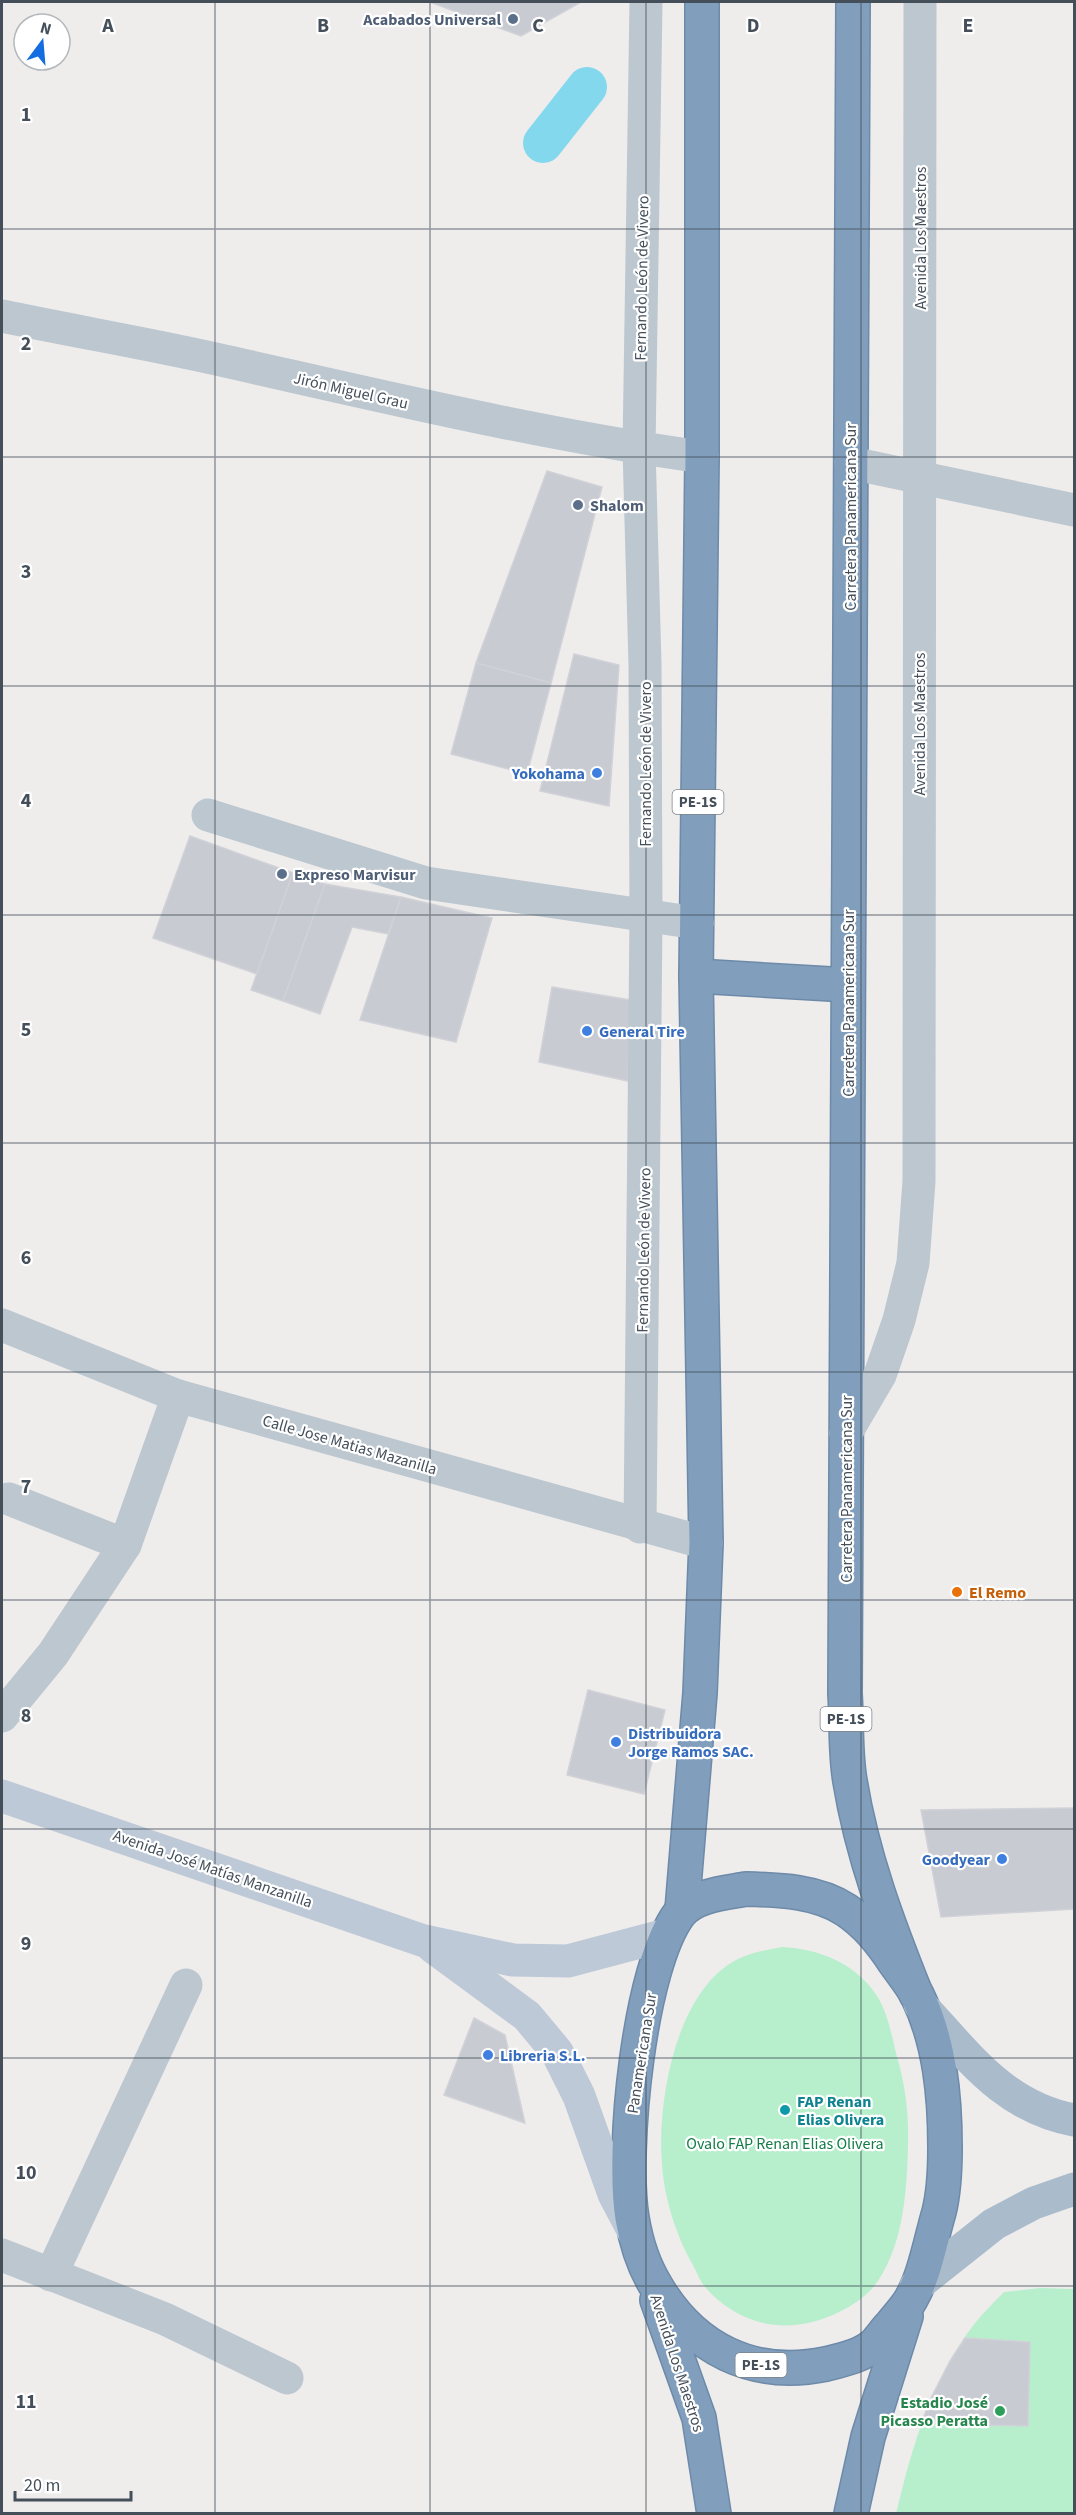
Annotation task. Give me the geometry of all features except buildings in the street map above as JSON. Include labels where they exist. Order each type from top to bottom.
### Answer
[{"type":"highway","name":"PE-1S","points":[[674,1923],[700,1703],[706,1543],[696,976],[702,457],[702,2]]},
{"type":"highway","name":"Carretera Panamericana Sur","points":[[853,2],[845,1694],[850,1778],[861,1837],[881,1906],[918,1999]]},
{"type":"highway","points":[[696,976],[848,985]]},
{"type":"highway","name":"Panamericana Sur","points":[[746,1889],[782,1890],[816,1896],[845,1910],[874,1933],[918,1999],[932,2034],[940,2074],[945,2111],[945,2150],[940,2206],[914,2293],[873,2346],[846,2360],[806,2368],[769,2367],[731,2358],[701,2338],[675,2314],[655,2284],[638,2244],[632,2216],[629,2176],[632,2100],[646,2007],[674,1923],[704,1897],[746,1889]]},
{"type":"highway","name":"Avenida Los Maestros","points":[[638,2244],[699,2418],[714,2514]]},
{"type":"highway","name":"PE-1S","points":[[851,2514],[868,2438],[914,2293]]},
{"type":"main road","points":[[918,1999],[988,2078],[1021,2102],[1053,2116],[1074,2120]]},
{"type":"main road","points":[[914,2293],[994,2224],[1034,2203],[1074,2189]]},
{"type":"street","name":"Fernando León de Vivero","points":[[640,1527],[646,917],[645,665],[639,448],[646,2]]},
{"type":"street","name":"Avenida Los Maestros","points":[[846,1433],[880,1375],[899,1320],[913,1263],[919,1181],[920,2]]},
{"type":"street","name":"Jirón Miguel Grau","points":[[2,316],[214,358],[384,399],[639,448],[702,457]]},
{"type":"street","points":[[851,463],[1074,510]]},
{"type":"street","points":[[208,815],[426,883],[697,923]]},
{"type":"street","name":"Calle Jose Matias Mazanilla","points":[[2,1325],[178,1395],[640,1527],[706,1543]]},
{"type":"street","points":[[2,1716],[52,1654],[125,1545],[178,1395]]},
{"type":"street","points":[[9,1499],[125,1545]]},
{"type":"street","name":"Avenida José Matías Manzanilla","points":[[2,1796],[424,1941],[513,1960],[568,1961],[674,1923]]},
{"type":"street","name":"Avenida José Matías Manzanilla","points":[[424,1941],[527,2016],[557,2052],[579,2096],[614,2194],[638,2244]]},
{"type":"street","points":[[51,2275],[186,1985]]},
{"type":"street","points":[[2,2255],[165,2319],[287,2378]]},
{"type":"green space","name":"Ovalo FAP Renan Elias Olivera","points":[[782,1947],[810,1951],[836,1960],[858,1975],[877,1996],[889,2024],[902,2076],[908,2132],[907,2179],[899,2232],[887,2266],[878,2281],[860,2299],[839,2312],[803,2324],[785,2325],[768,2324],[734,2312],[703,2285],[681,2242],[672,2216],[663,2177],[661,2140],[666,2085],[672,2057],[693,2005],[707,1984],[731,1963],[752,1954]]},
{"type":"green space","name":"Estadio José Picasso Peratta","points":[[1040,2288],[1074,2289],[1074,2513],[896,2514],[925,2414],[960,2344],[978,2319],[1004,2292]]},
{"type":"waterway","points":[[543,143],[587,87]]},
{"type":"place","name":"Acabados Universal","points":[[513,19]]},
{"type":"place","name":"Shalom","points":[[578,505]]},
{"type":"place","name":"Yokohama","points":[[597,773]]},
{"type":"place","name":"Expreso Marvisur","points":[[282,874]]},
{"type":"place","name":"General Tire","points":[[587,1031]]},
{"type":"place","name":"El Remo","points":[[957,1592]]},
{"type":"place","name":"Distribuidora Jorge Ramos SAC.","points":[[616,1742]]},
{"type":"place","name":"Goodyear","points":[[1002,1859]]},
{"type":"place","name":"Libreria S.L.","points":[[488,2055]]},
{"type":"place","name":"FAP Renan Elias Olivera","points":[[785,2110]]},
{"type":"place","name":"Estadio José Picasso Peratta","points":[[1000,2411]]}]
